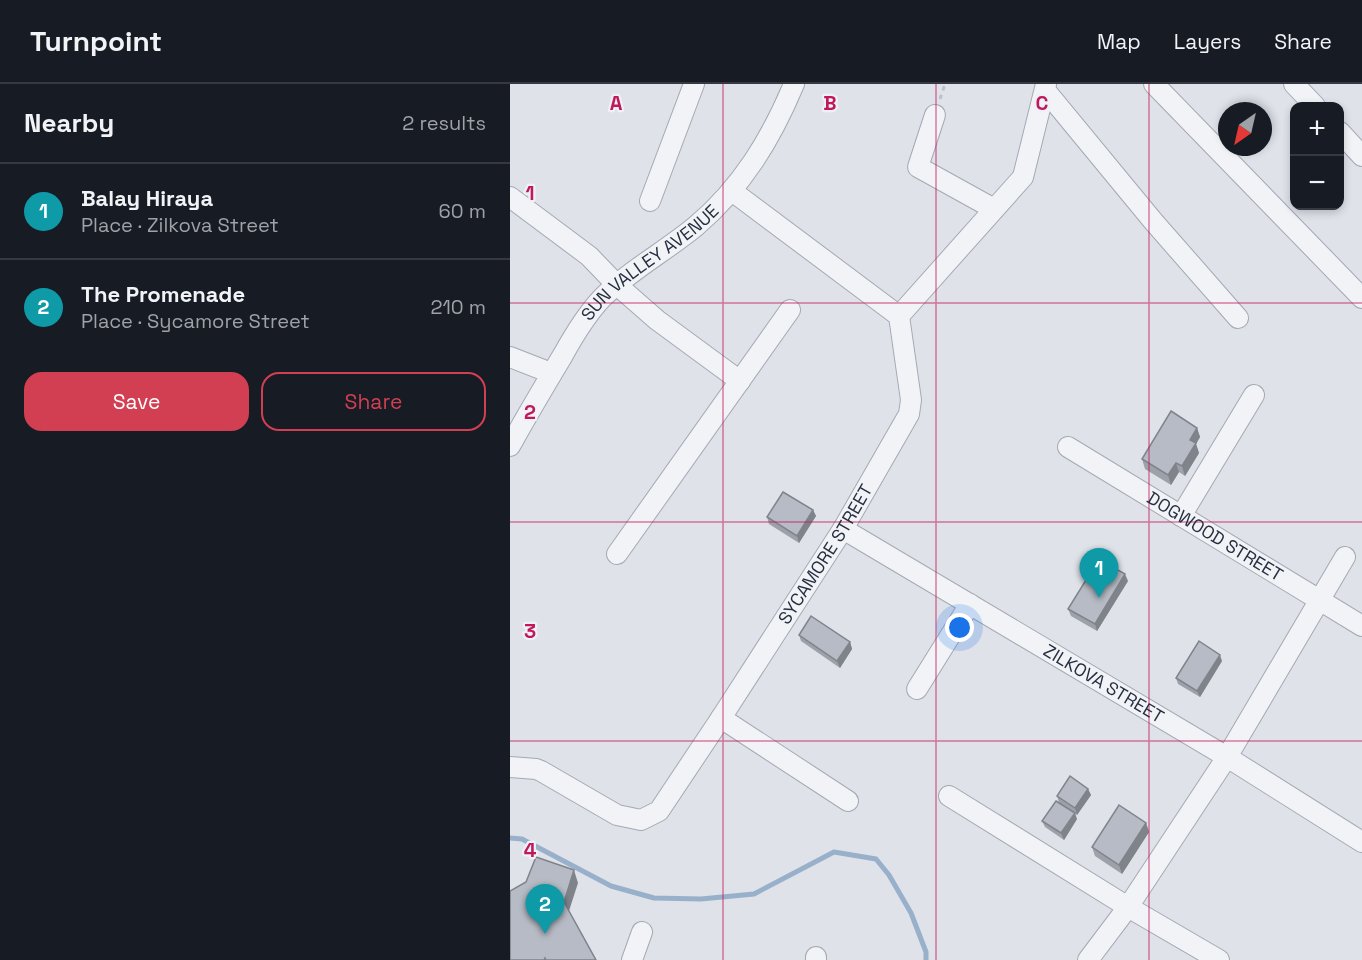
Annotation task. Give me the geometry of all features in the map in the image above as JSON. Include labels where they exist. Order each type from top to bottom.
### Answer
[{"type":"street","points":[[650,201],[694,84]]},
{"type":"street","name":"SUN VALLEY AVENUE","points":[[510,446],[581,325],[600,300],[616,285],[696,226],[732,191],[754,162],[773,130],[794,84]]},
{"type":"street","points":[[1154,84],[1362,298]]},
{"type":"street","points":[[1294,84],[1311,102]]},
{"type":"street","points":[[732,191],[899,316],[1023,177],[1046,87]]},
{"type":"street","points":[[1046,87],[1153,221],[1238,318]]},
{"type":"street","points":[[935,115],[918,167],[994,209]]},
{"type":"street","points":[[1344,136],[1362,156]]},
{"type":"street","points":[[510,197],[589,256],[616,285],[657,320],[740,381]]},
{"type":"street","points":[[617,554],[790,309]]},
{"type":"street","name":"SYCAMORE STREET","points":[[510,767],[541,771],[617,815],[641,820],[659,811],[843,529],[909,414],[911,400],[899,316]]},
{"type":"street","points":[[510,357],[551,374]]},
{"type":"street","points":[[1181,516],[1254,395]]},
{"type":"street","name":"DOGWOOD STREET","points":[[1068,447],[1362,626]]},
{"type":"street","name":"ZILKOVA STREET","points":[[843,529],[1227,757],[1362,842]]},
{"type":"street","points":[[1088,960],[1128,907],[1227,757],[1345,557]]},
{"type":"street","points":[[917,689],[970,604]]},
{"type":"street","points":[[721,718],[848,801]]},
{"type":"street","points":[[949,796],[1128,907],[1219,960]]},
{"type":"street","points":[[632,960],[642,932]]},
{"type":"building","points":[[1171,411],[1197,428],[1190,440],[1196,443],[1182,466],[1176,463],[1168,475],[1142,459]]},
{"type":"building","points":[[783,492],[813,510],[797,536],[767,517]]},
{"type":"building","points":[[1099,559],[1125,574],[1095,624],[1068,609]]},
{"type":"building","points":[[811,616],[850,642],[837,661],[799,635]]},
{"type":"building","points":[[1199,641],[1220,655],[1197,691],[1176,678]]},
{"type":"building","points":[[1070,776],[1088,789],[1075,808],[1057,796]]},
{"type":"building","points":[[1056,801],[1075,813],[1061,833],[1042,821]]},
{"type":"building","points":[[1119,805],[1146,823],[1119,865],[1092,847]]},
{"type":"building","points":[[536,857],[574,870],[564,902],[596,960],[546,960],[545,958],[544,960],[510,960],[510,891],[526,882]]},
{"type":"waterway","points":[[510,838],[522,839],[611,886],[654,898],[701,899],[754,894],[834,852],[876,859],[889,875],[911,913],[926,952],[926,960]]},
{"type":"place","name":"Balay Hiraya","points":[[1099,598]]},
{"type":"place","name":"The Promenade","points":[[545,934]]}]
